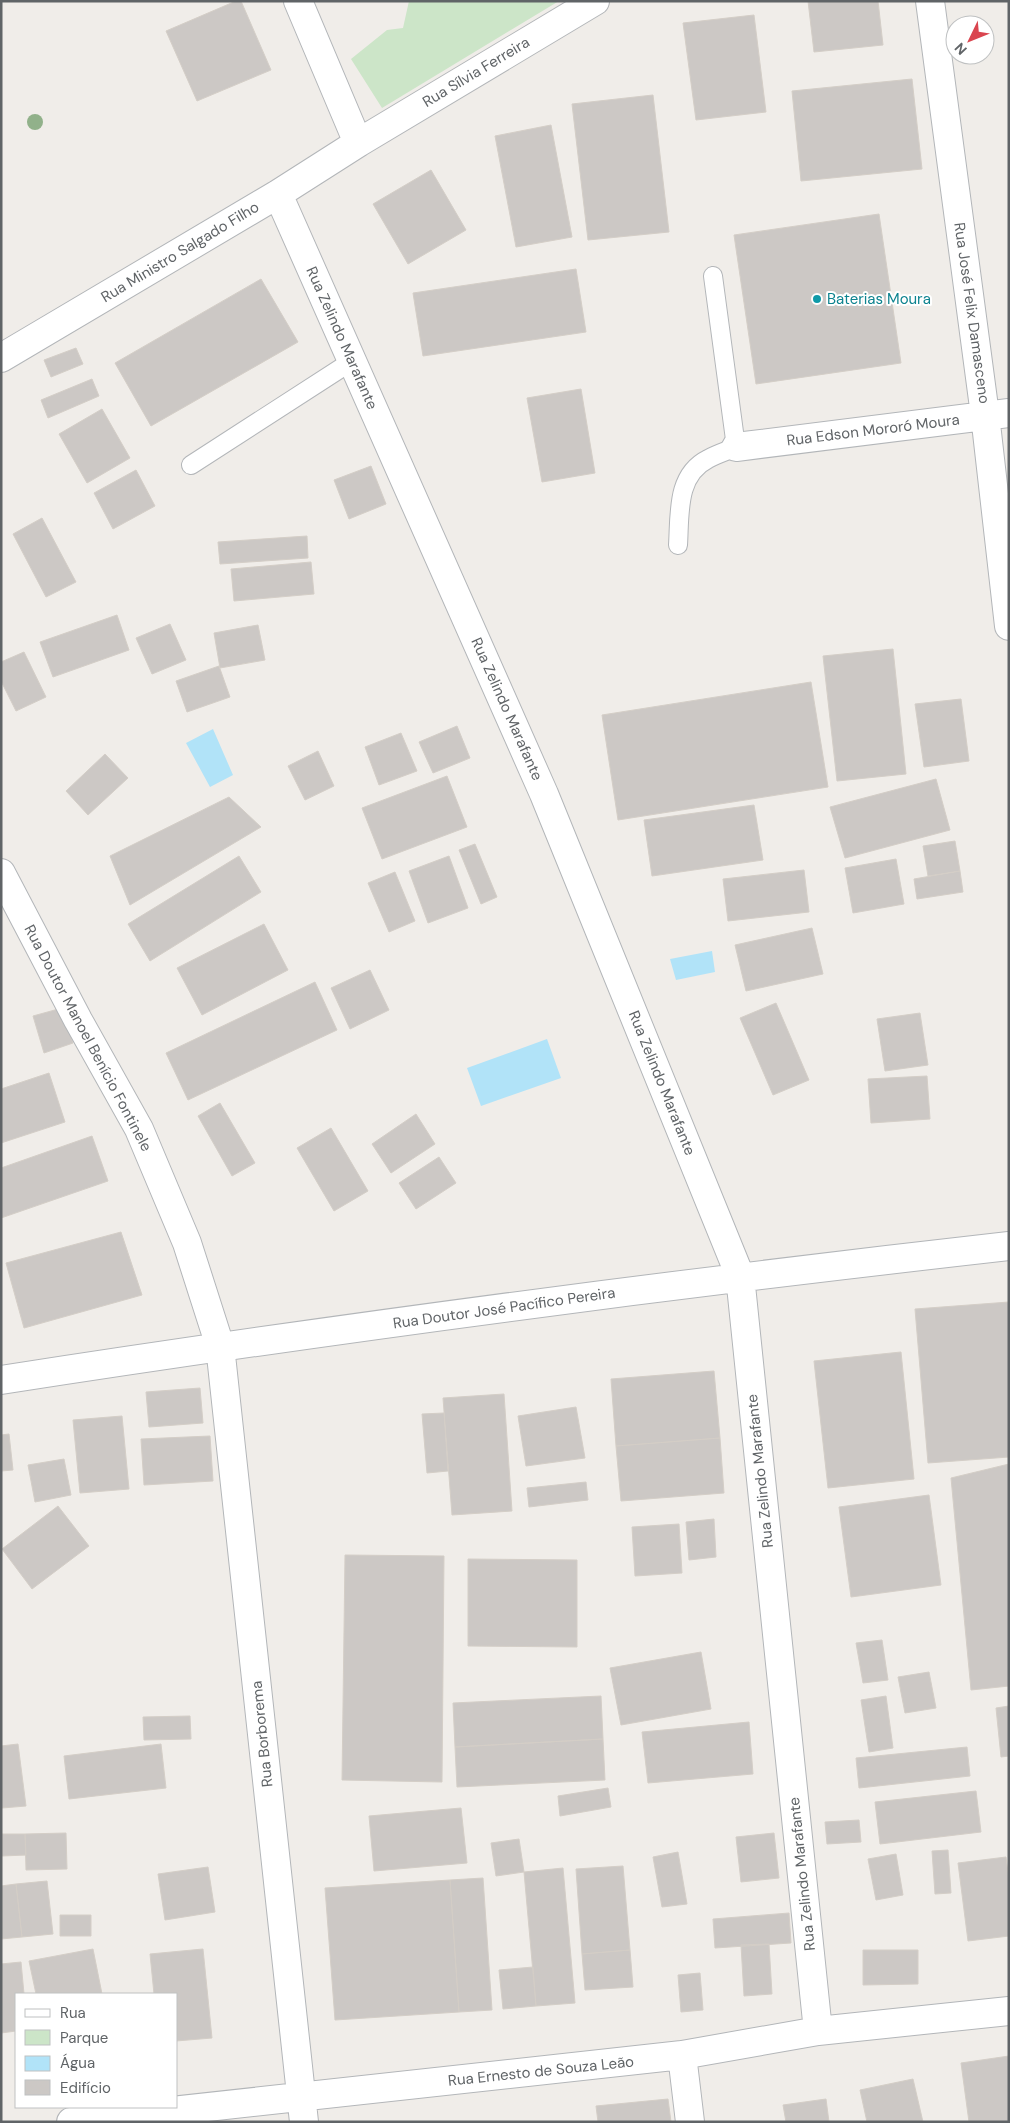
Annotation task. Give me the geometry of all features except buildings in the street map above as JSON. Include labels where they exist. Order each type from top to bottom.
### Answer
[{"type":"street","points":[[298,1],[358,142]]},
{"type":"street","name":"Rua Sílvia Ferreira","points":[[358,142],[595,1]]},
{"type":"street","name":"Rua José Felix Damasceno","points":[[930,1],[997,414],[1009,626]]},
{"type":"street","name":"Rua Ministro Salgado Filho","points":[[1,358],[278,194],[358,142]]},
{"type":"street","name":"Rua Zelindo Marafante","points":[[278,194],[544,794],[740,1276],[818,2031]]},
{"type":"street","name":"Rua Edson Mororó Moura","points":[[736,447],[997,414]]},
{"type":"street","name":"Rua Doutor Manoel Benício Fontinele","points":[[1,873],[78,1020],[139,1129],[187,1243],[220,1346]]},
{"type":"street","name":"Rua Doutor José Pacífico Pereira","points":[[1,1380],[220,1346],[740,1276],[1009,1246]]},
{"type":"street","name":"Rua Borborema","points":[[220,1346],[303,2110]]},
{"type":"street","name":"Rua Ernesto de Souza Leão","points":[[71,2122],[303,2110],[682,2055],[818,2031],[1009,2011]]},
{"type":"street","points":[[682,2055],[690,2122]]},
{"type":"lane","points":[[678,545],[682,491],[689,474],[707,459],[736,447],[712,276]]},
{"type":"lane","points":[[191,465],[352,361]]},
{"type":"green space","points":[[409,1],[559,1],[382,108],[351,59],[387,30],[403,28]]},
{"type":"water","points":[[213,729],[233,775],[210,787],[186,743]]},
{"type":"water","points":[[712,951],[715,972],[676,980],[670,959]]},
{"type":"water","points":[[547,1039],[561,1078],[481,1106],[467,1068]]},
{"type":"place","name":"Baterias Moura","points":[[817,299]]}]
